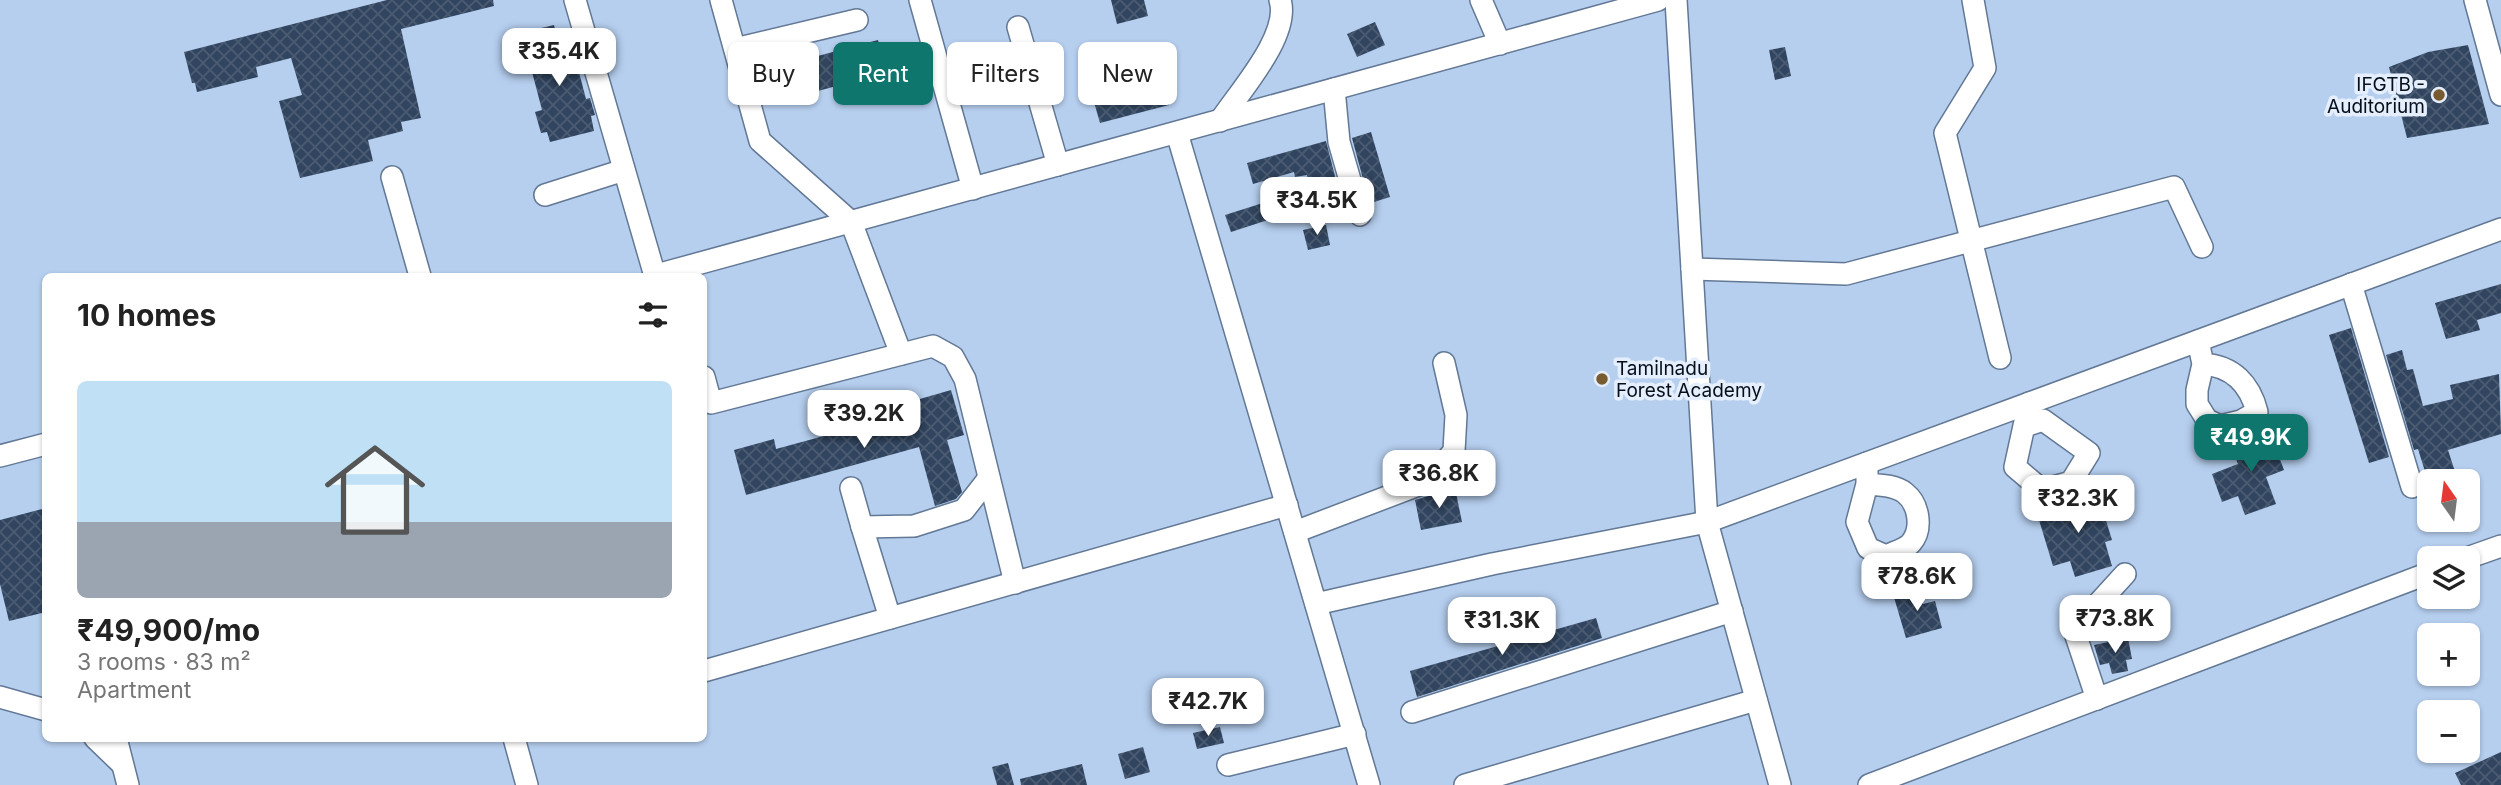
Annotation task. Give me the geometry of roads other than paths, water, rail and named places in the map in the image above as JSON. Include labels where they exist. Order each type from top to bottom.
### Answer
[{"type":"street","points":[[575,0],[624,170],[663,273]]},
{"type":"street","points":[[721,0],[733,42]]},
{"type":"street","points":[[920,0],[973,189]]},
{"type":"street","points":[[1220,121],[1275,40],[1283,12],[1280,0]]},
{"type":"street","points":[[1481,0],[1500,44]]},
{"type":"street","points":[[671,273],[1658,0]]},
{"type":"street","points":[[1676,0],[1707,522],[1780,785]]},
{"type":"street","points":[[1973,0],[1984,68],[1945,133],[2000,358]]},
{"type":"street","points":[[2475,0],[2501,95]]},
{"type":"street","points":[[765,42],[858,20]]},
{"type":"street","points":[[1018,27],[1058,165]]},
{"type":"street","points":[[1334,89],[1339,142],[1360,215]]},
{"type":"street","points":[[750,105],[760,141],[851,222],[901,354]]},
{"type":"street","points":[[1177,133],[1370,785]]},
{"type":"street","points":[[545,195],[624,170]]},
{"type":"street","points":[[392,177],[419,273]]},
{"type":"street","points":[[1692,269],[1846,274],[2175,187],[2202,247]]},
{"type":"street","points":[[1316,604],[1492,564],[1707,522],[1867,473],[2029,403],[2501,229]]},
{"type":"street","points":[[2351,284],[2412,487]]},
{"type":"street","points":[[2199,341],[2203,364]]},
{"type":"street","points":[[707,388],[711,403],[933,346],[953,357],[965,379],[1014,583]]},
{"type":"street","points":[[1295,532],[1429,481],[1454,451],[1456,415],[1444,363]]},
{"type":"street","points":[[2025,425],[2029,403]]},
{"type":"street","points":[[0,456],[42,445]]},
{"type":"street","points":[[862,527],[914,526],[964,510],[989,478]]},
{"type":"street","points":[[851,488],[890,618]]},
{"type":"street","points":[[707,670],[1287,505]]},
{"type":"street","points":[[2480,553],[2501,545]]},
{"type":"street","points":[[2097,699],[2074,630],[2124,574]]},
{"type":"street","points":[[1869,785],[2417,578]]},
{"type":"street","points":[[1412,712],[1732,611]]},
{"type":"street","points":[[0,697],[42,709]]},
{"type":"street","points":[[1465,785],[1756,699]]},
{"type":"street","points":[[1228,765],[1354,734]]},
{"type":"street","points":[[99,742],[122,764]]},
{"type":"street","points":[[117,742],[128,785]]},
{"type":"street","points":[[515,742],[527,785]]},
{"type":"place","name":"IFGTB - Auditorium","points":[[2439,95]]},
{"type":"place","name":"Tamilnadu Forest Academy","points":[[1602,379]]}]
